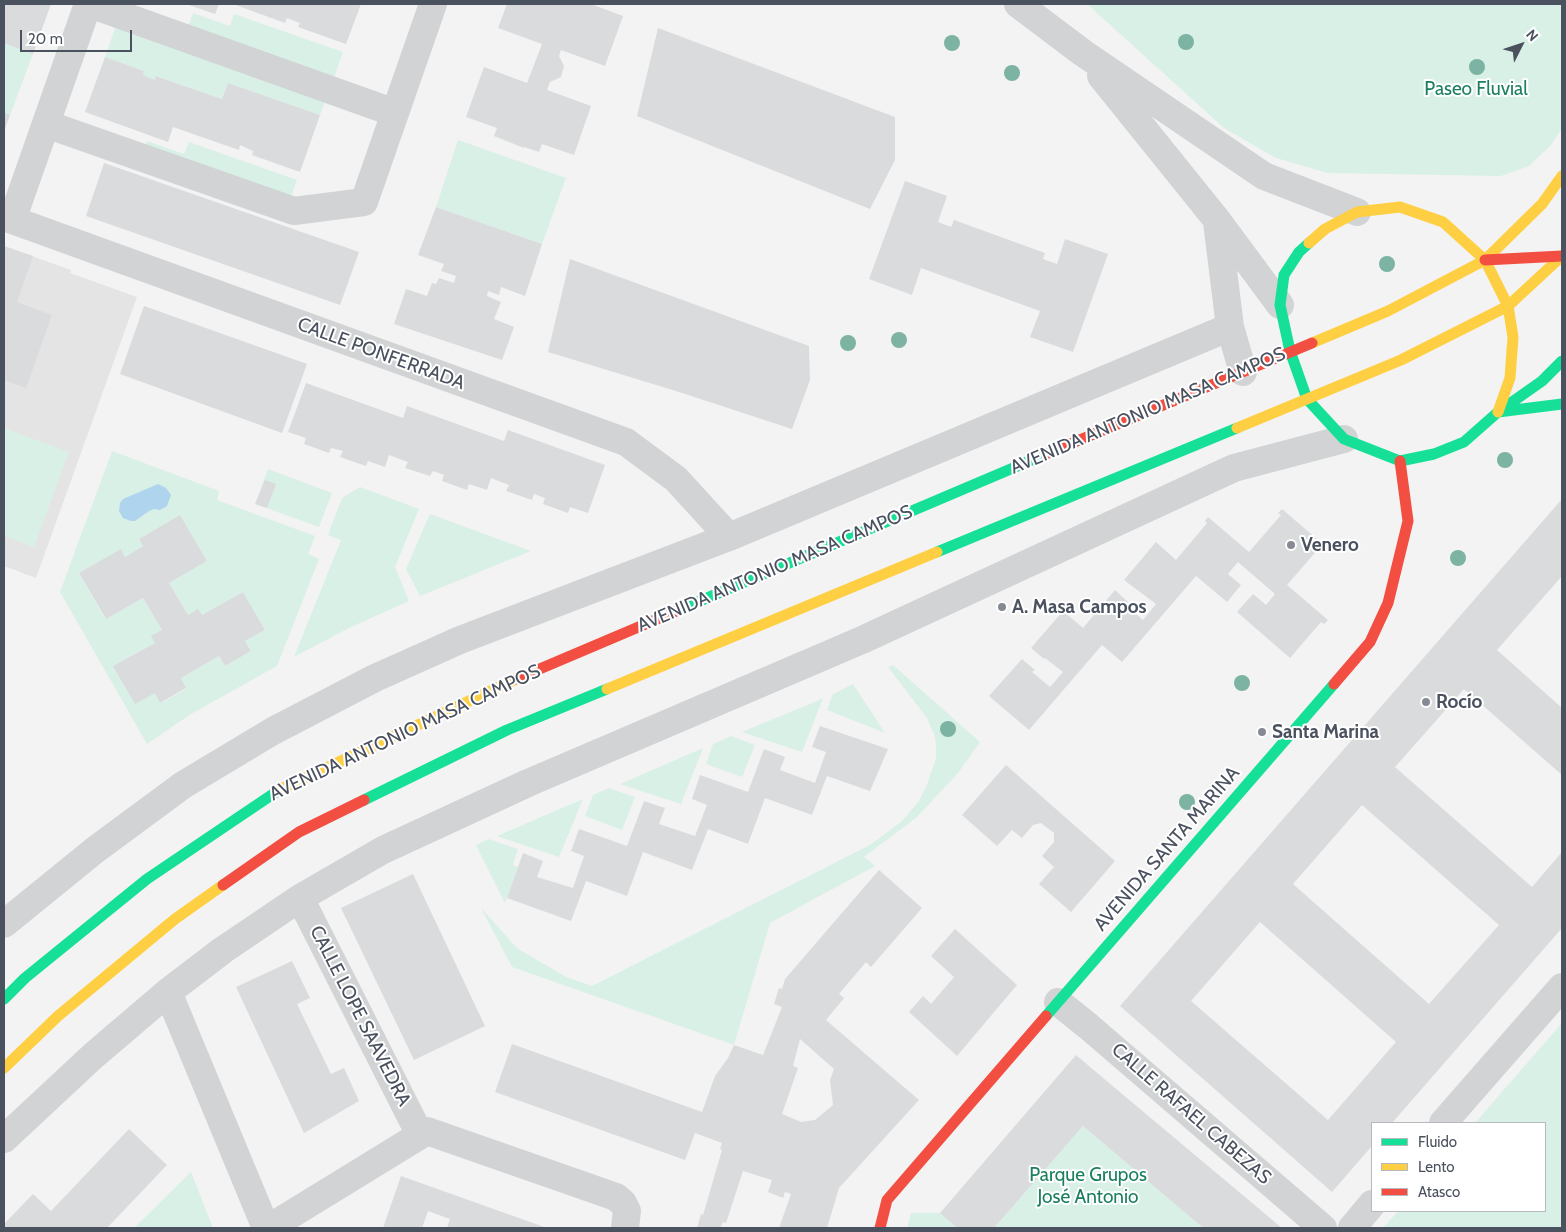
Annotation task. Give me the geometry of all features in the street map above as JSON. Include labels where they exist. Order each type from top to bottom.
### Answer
[{"type":"main road","name":"AVENIDA ANTONIO MASA CAMPOS","points":[[4,999],[25,978],[147,879],[273,793],[488,691],[1196,390],[1388,312],[1485,260],[1542,204],[1562,176]]},
{"type":"main road","points":[[1498,412],[1510,378],[1513,337],[1508,306],[1485,260],[1443,222],[1400,207],[1357,212],[1325,229],[1299,252],[1284,275],[1280,305],[1290,351],[1307,400],[1344,439],[1400,461],[1434,454],[1464,442],[1498,412],[1542,381],[1562,361]]},
{"type":"main road","points":[[1485,260],[1562,256]]},
{"type":"main road","points":[[4,1068],[58,1016],[175,919],[299,832],[507,730],[1401,360],[1508,306],[1562,256]]},
{"type":"main road","points":[[1498,412],[1562,404]]},
{"type":"main road","name":"AVENIDA SANTA MARINA","points":[[880,1228],[887,1200],[1370,642],[1388,602],[1408,521],[1400,461]]},
{"type":"street","points":[[8,219],[46,124],[89,4],[395,113]]},
{"type":"street","points":[[1018,4],[1083,53],[1264,176],[1357,212]]},
{"type":"street","points":[[46,124],[294,211],[364,202],[395,113],[429,5]]},
{"type":"street","points":[[1083,53],[1217,220],[1280,305]]},
{"type":"street","name":"CALLE PONFERRADA","points":[[8,219],[626,442],[676,479],[729,537]]},
{"type":"street","points":[[1217,220],[1230,327],[1243,372]]},
{"type":"street","points":[[4,924],[95,850],[183,785],[274,731],[375,678],[460,640],[729,537],[1230,327]]},
{"type":"street","points":[[4,1140],[94,1056],[168,992],[223,950],[300,898],[383,850],[442,822],[862,640],[1234,468],[1344,439]]},
{"type":"street","name":"CALLE LOPE SAAVEDRA","points":[[300,898],[420,1134]]},
{"type":"street","points":[[1444,1122],[1562,987]]},
{"type":"street","points":[[168,992],[268,1228],[427,1131],[616,1197],[626,1211],[625,1228]]},
{"type":"street","name":"CALLE RAFAEL CABEZAS","points":[[1058,1002],[1323,1228]]},
{"type":"street","points":[[1352,1228],[1371,1205]]},
{"type":"shaded area","points":[[4,246],[71,270],[70,273],[137,297],[36,578],[4,566]]},
{"type":"green space","name":"Paseo Fluvial","points":[[1087,4],[1562,4],[1562,128],[1551,145],[1529,166],[1501,176],[1328,173],[1276,158],[1224,128]]},
{"type":"green space","points":[[193,13],[230,26],[234,14],[343,52],[331,86],[185,34]]},
{"type":"green space","points":[[118,20],[328,94],[320,115],[228,83],[222,99],[157,76],[155,80],[143,75],[144,71],[105,57]]},
{"type":"green space","points":[[4,43],[33,54],[10,115],[4,112]]},
{"type":"green space","points":[[458,140],[566,178],[542,244],[436,207]]},
{"type":"green space","points":[[147,141],[184,154],[189,142],[297,180],[289,203],[143,152]]},
{"type":"green space","points":[[4,428],[69,452],[34,547],[4,536]]},
{"type":"green space","points":[[112,451],[219,491],[217,500],[315,536],[308,554],[319,559],[277,666],[191,714],[147,744],[60,592]],"holes":[[[180,516],[207,561],[169,583],[188,615],[202,615],[243,592],[265,630],[245,641],[251,651],[225,666],[219,656],[181,678],[186,689],[161,703],[155,693],[113,666],[155,643],[162,630],[143,598],[105,619],[79,573],[121,550],[125,557],[143,546],[139,539]]]},
{"type":"green space","points":[[268,469],[332,493],[319,527],[255,504]]},
{"type":"green space","points":[[360,487],[419,509],[395,567],[409,601],[351,627],[294,657],[341,540],[328,535],[342,498]]},
{"type":"green space","points":[[430,514],[531,551],[420,596],[406,569]]},
{"type":"green space","points":[[893,665],[980,742],[958,773],[917,817],[864,857],[875,866],[770,923],[734,1045],[512,967],[481,908],[517,948],[566,977],[592,986],[870,845],[902,821],[919,801],[926,787],[936,759],[936,744],[927,718],[888,667]]},
{"type":"green space","points":[[853,684],[885,733],[827,710],[833,694]]},
{"type":"green space","points":[[823,698],[802,752],[742,732],[817,701]]},
{"type":"green space","points":[[731,736],[755,745],[742,777],[706,764],[713,744]]},
{"type":"green space","points":[[703,748],[681,804],[620,784]]},
{"type":"green space","points":[[609,788],[635,797],[622,830],[585,816],[593,795]]},
{"type":"green space","points":[[583,799],[559,857],[497,836]]},
{"type":"green space","points":[[488,839],[518,849],[513,865],[518,867],[505,903],[476,845]]},
{"type":"green space","points":[[1562,1023],[1562,1228],[1383,1228],[1397,1212],[1546,1212],[1546,1122],[1476,1122]]},
{"type":"green space","name":"Parque Grupos José Antonio","points":[[1083,1126],[1169,1199],[1203,1228],[994,1228]]},
{"type":"green space","points":[[191,1172],[213,1228],[134,1228]]},
{"type":"green space","points":[[911,1213],[940,1213],[957,1228],[907,1228]]},
{"type":"water","points":[[158,484],[166,488],[171,495],[167,506],[160,510],[154,509],[149,511],[135,521],[123,518],[119,511],[120,503],[123,499]]},
{"type":"building","points":[[4,4],[51,4],[33,54],[4,43]]},
{"type":"building","points":[[186,4],[219,4],[215,14]]},
{"type":"building","points":[[233,4],[361,4],[346,44],[298,27],[300,23],[287,18],[285,23]]},
{"type":"building","points":[[507,4],[591,4],[623,16],[605,66],[561,50],[559,56],[564,66],[561,77],[550,82],[547,90],[591,106],[574,155],[542,144],[539,152],[524,148],[494,136],[497,128],[466,117],[484,67],[527,83],[542,44],[498,28]]},
{"type":"building","points":[[658,28],[895,117],[895,160],[870,209],[637,116]]},
{"type":"building","points":[[105,57],[144,71],[143,75],[155,80],[156,76],[222,99],[228,83],[320,115],[300,172],[252,155],[253,151],[240,145],[239,150],[173,127],[168,142],[85,112]]},
{"type":"building","points":[[4,112],[10,115],[4,132]]},
{"type":"building","points":[[104,163],[359,252],[340,305],[86,216]]},
{"type":"building","points":[[905,181],[947,196],[938,222],[951,227],[954,220],[1045,253],[1043,259],[1057,264],[1065,239],[1108,254],[1073,352],[1030,337],[1040,311],[921,268],[912,295],[869,279]]},
{"type":"building","points":[[436,207],[542,244],[525,296],[501,287],[499,295],[488,291],[487,296],[501,302],[494,319],[514,327],[502,360],[394,324],[406,289],[427,296],[432,283],[436,284],[439,278],[454,283],[456,276],[441,271],[444,264],[418,255]]},
{"type":"building","points":[[4,246],[33,256],[17,302],[52,315],[26,388],[4,380]]},
{"type":"building","points":[[570,259],[809,346],[810,380],[792,429],[548,352]]},
{"type":"building","points":[[144,306],[307,364],[282,433],[120,374]]},
{"type":"building","points":[[306,383],[403,418],[407,406],[504,441],[508,430],[605,465],[588,513],[570,507],[568,513],[543,504],[545,498],[534,494],[532,500],[506,491],[509,485],[491,478],[487,490],[469,484],[467,490],[442,481],[444,475],[433,471],[430,476],[405,468],[408,462],[389,455],[385,467],[368,461],[366,466],[340,457],[343,451],[331,448],[329,453],[304,444],[306,438],[288,432]]},
{"type":"building","points":[[265,480],[276,484],[267,508],[255,504]]},
{"type":"building","points":[[1562,499],[1562,576],[1497,650],[1562,708],[1562,775],[1464,689],[1395,767],[1532,887],[1562,852],[1562,928],[1393,1122],[1371,1122],[1371,1147],[1332,1192],[1120,1006]],"holes":[[[1362,805],[1499,925],[1429,1004],[1293,884]],[[1260,922],[1396,1042],[1328,1120],[1191,1001]]]},
{"type":"building","points":[[1282,509],[1325,546],[1321,550],[1319,548],[1287,585],[1328,620],[1324,624],[1321,622],[1290,658],[1237,612],[1253,594],[1266,605],[1275,594],[1238,562],[1228,574],[1241,585],[1227,602],[1196,576],[1122,662],[1102,645],[1029,730],[989,696],[1022,659],[1035,670],[1032,672],[1050,687],[1063,672],[1031,648],[1063,611],[1083,628],[1115,590],[1128,602],[1126,605],[1143,620],[1156,604],[1124,580],[1156,542],[1176,560],[1207,523],[1205,521],[1208,517],[1249,552],[1281,515],[1278,513]]},
{"type":"building","points":[[180,515],[207,561],[169,583],[188,615],[198,609],[202,615],[243,592],[265,630],[245,641],[251,651],[225,666],[219,656],[181,678],[186,688],[160,703],[155,693],[135,704],[113,666],[155,643],[151,636],[162,630],[143,598],[106,619],[79,573],[121,549],[125,557],[143,546],[139,539]]},
{"type":"building","points":[[820,726],[888,749],[870,791],[827,776],[812,815],[765,798],[748,844],[708,829],[692,870],[643,852],[627,896],[586,881],[571,921],[507,898],[523,853],[543,861],[537,877],[573,888],[584,856],[571,851],[579,829],[627,846],[644,801],[665,808],[659,824],[695,836],[707,805],[692,799],[700,775],[748,792],[764,749],[785,757],[780,770],[815,783],[826,752],[812,747]]},
{"type":"building","points":[[1006,765],[1115,861],[1071,912],[1039,884],[1054,867],[1042,856],[1054,842],[1054,833],[1041,823],[1033,825],[1022,838],[1012,830],[997,846],[962,815]]},
{"type":"building","points":[[879,870],[922,908],[871,967],[866,962],[839,994],[844,998],[826,1020],[919,1100],[839,1188],[827,1228],[779,1228],[791,1194],[785,1192],[783,1198],[768,1192],[772,1180],[743,1171],[726,1223],[723,1222],[720,1228],[697,1228],[701,1214],[703,1215],[722,1150],[720,1149],[722,1143],[695,1133],[685,1160],[495,1092],[512,1044],[702,1112],[715,1076],[728,1058],[734,1045],[763,1055],[782,1007],[774,1004],[779,988],[782,989],[785,979]],"holes":[[[800,1039],[834,1069],[830,1080],[833,1105],[815,1120],[801,1122],[782,1114],[798,1068],[793,1066]]]},
{"type":"building","points":[[413,874],[485,1026],[414,1060],[341,908]]},
{"type":"building","points":[[955,929],[1017,985],[957,1056],[909,1012],[923,996],[931,1004],[954,977],[931,956]]},
{"type":"building","points":[[292,961],[310,998],[297,1004],[331,1074],[344,1068],[359,1101],[304,1133],[236,987]]},
{"type":"building","points":[[1076,1055],[1282,1228],[1203,1228],[1083,1126],[994,1228],[957,1228],[940,1213]]},
{"type":"building","points":[[129,1129],[167,1165],[107,1228],[4,1228],[4,1224],[33,1194],[51,1211]]},
{"type":"building","points":[[401,1176],[547,1228],[447,1228],[450,1219],[428,1211],[422,1228],[383,1228]]},
{"type":"traffic: fast","points":[[1309,243],[1299,252],[1284,275],[1280,305],[1290,351],[1307,399],[1344,439],[1400,461],[1434,454],[1464,442],[1498,412],[1542,381],[1562,361]]},
{"type":"traffic: fast","points":[[1498,412],[1562,404]]},
{"type":"traffic: fast","points":[[937,552],[1237,428]]},
{"type":"traffic: fast","points":[[681,609],[1046,454]]},
{"type":"traffic: fast","points":[[1046,1016],[1334,684]]},
{"type":"traffic: fast","points":[[364,800],[507,730],[607,689]]},
{"type":"traffic: fast","points":[[4,999],[25,978],[147,879],[279,790]]},
{"type":"traffic: slow","points":[[1312,343],[1388,311],[1485,260],[1542,204],[1562,176]]},
{"type":"traffic: slow","points":[[1309,243],[1325,229],[1357,212],[1400,207],[1443,222],[1485,260],[1508,306],[1513,337],[1510,378],[1498,412]]},
{"type":"traffic: slow","points":[[1237,428],[1401,360],[1508,306],[1562,256]]},
{"type":"traffic: slow","points":[[607,689],[937,552]]},
{"type":"traffic: slow","points":[[279,790],[516,679]]},
{"type":"traffic: slow","points":[[4,1068],[58,1016],[175,919],[223,885]]},
{"type":"traffic: jam","points":[[1485,260],[1562,256]]},
{"type":"traffic: jam","points":[[1046,454],[1312,343]]},
{"type":"traffic: jam","points":[[1334,684],[1370,642],[1388,603],[1408,521],[1400,461]]},
{"type":"traffic: jam","points":[[516,679],[681,609]]},
{"type":"traffic: jam","points":[[223,885],[299,832],[364,800]]},
{"type":"traffic: jam","points":[[880,1228],[887,1200],[1046,1016]]},
{"type":"place","name":"Venero","points":[[1291,545]]},
{"type":"place","name":"A. Masa Campos","points":[[1002,607]]},
{"type":"place","name":"Rocío","points":[[1426,702]]},
{"type":"place","name":"Santa Marina","points":[[1262,732]]}]
